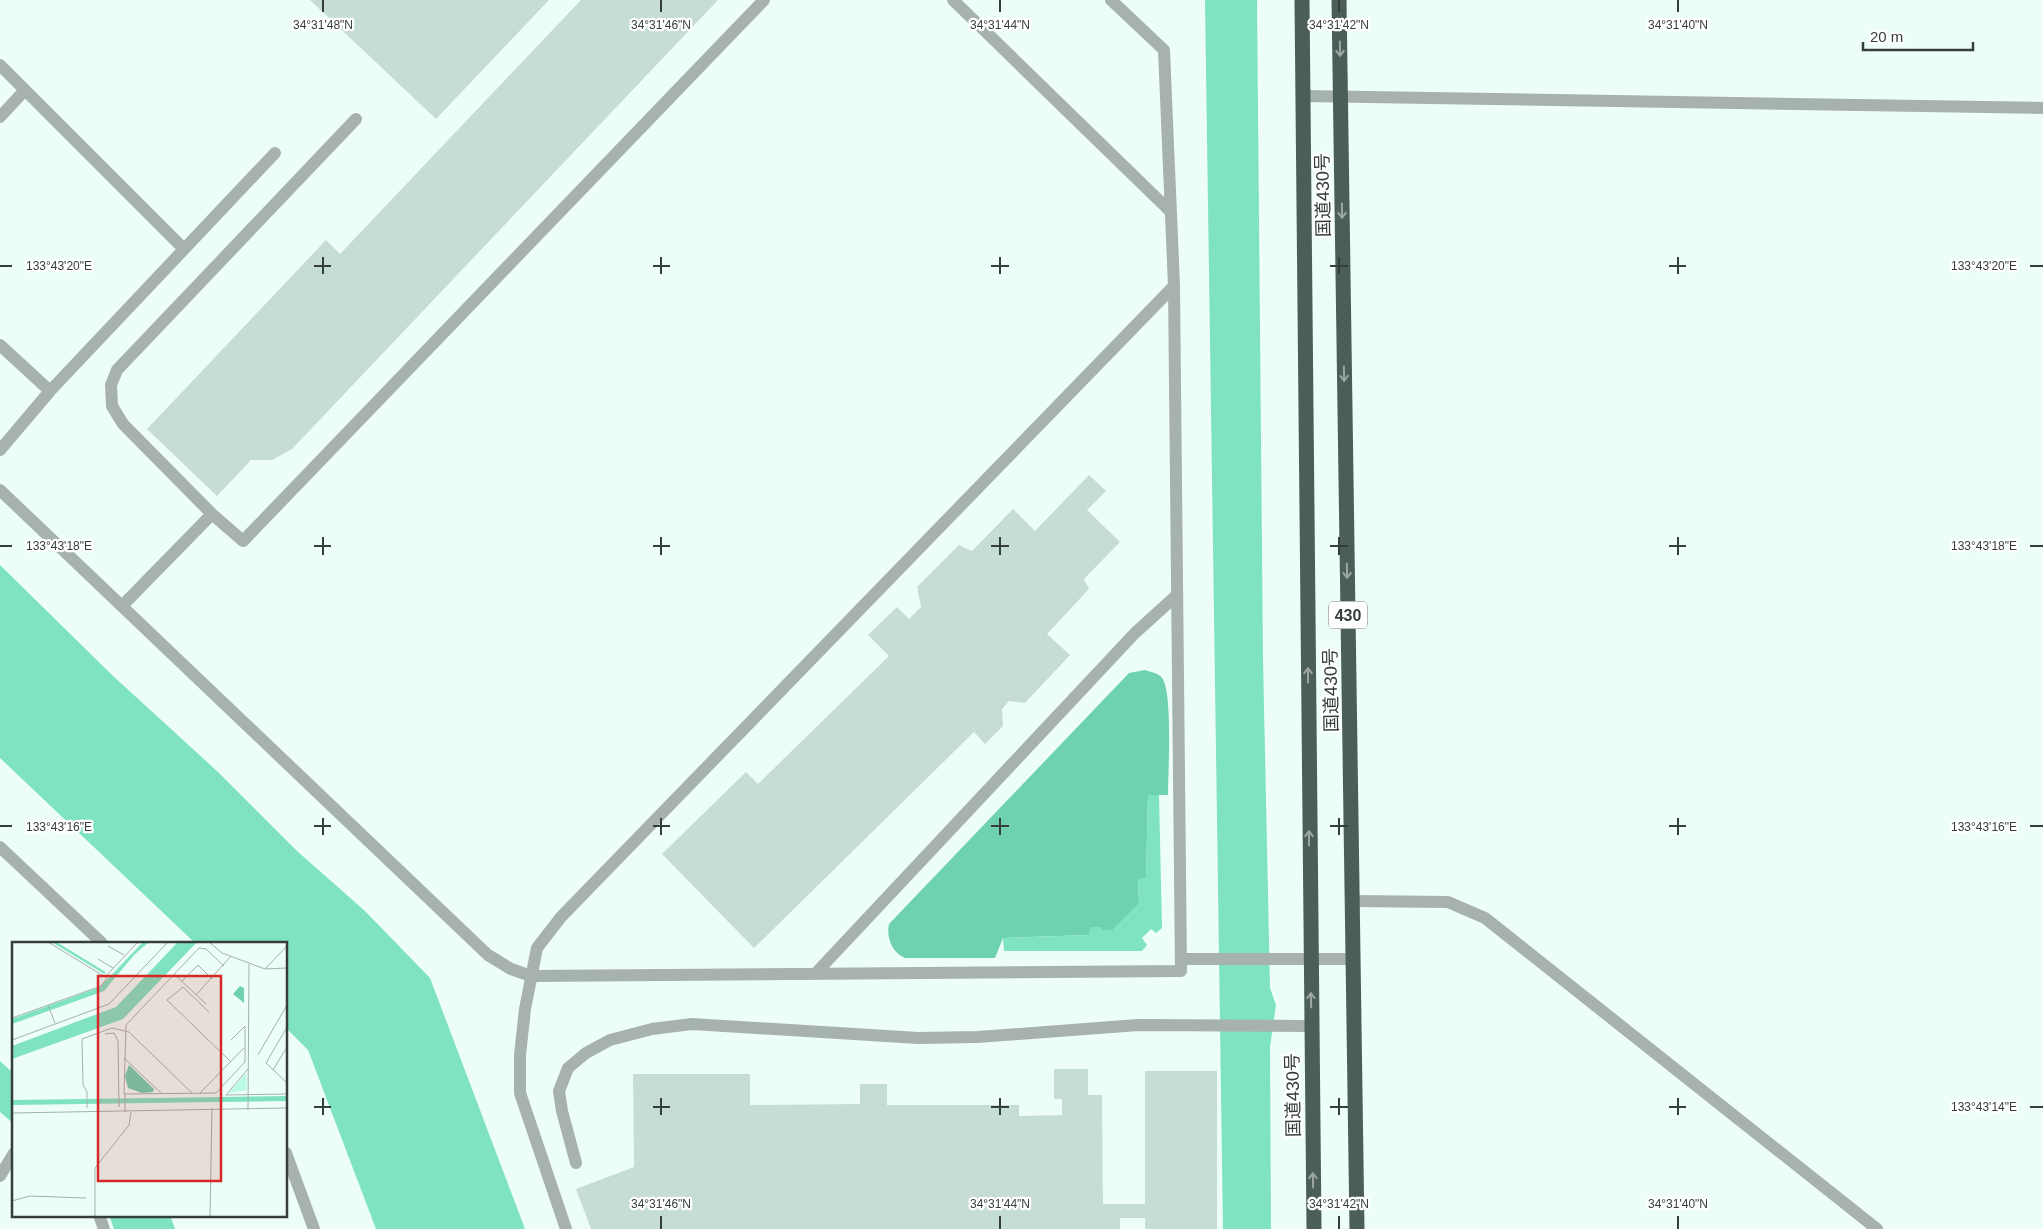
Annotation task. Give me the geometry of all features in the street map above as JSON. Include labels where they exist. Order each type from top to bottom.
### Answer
[{"type":"highway","name":"国道430号","points":[[1302,0],[1314,1229]]},
{"type":"highway","name":"国道430号","points":[[1339,0],[1357,1229]]},
{"type":"street","points":[[356,119],[117,370],[111,385],[112,406],[123,424],[212,514],[243,541],[764,0]]},
{"type":"street","points":[[953,0],[1171,212]]},
{"type":"street","points":[[0,490],[488,954],[511,969],[531,976],[1180,971],[1174,286],[1164,50],[1111,0]]},
{"type":"street","points":[[0,65],[184,249]]},
{"type":"street","points":[[0,117],[25,90]]},
{"type":"street","points":[[1303,96],[2043,108]]},
{"type":"street","points":[[0,450],[50,391],[275,153]]},
{"type":"street","points":[[566,1229],[520,1093],[520,1055],[531,976],[537,948],[560,917],[1174,286]]},
{"type":"street","points":[[0,345],[50,391]]},
{"type":"street","points":[[122,606],[212,514]]},
{"type":"street","points":[[815,974],[1135,633],[1178,595]]},
{"type":"street","points":[[0,847],[101,942]]},
{"type":"street","points":[[1352,900],[1448,902],[1485,918],[1877,1229]]},
{"type":"street","points":[[1180,958],[1353,959]]},
{"type":"street","points":[[576,1163],[562,1111],[559,1091],[568,1068],[586,1053],[610,1040],[652,1029],[692,1024],[918,1038],[978,1037],[1138,1025],[1311,1026]]},
{"type":"street","points":[[0,1176],[8,1156]]},
{"type":"street","points":[[288,1158],[314,1229]]},
{"type":"street","points":[[99,1216],[104,1229]]},
{"type":"shaded area","points":[[1205,0],[1257,0],[1263,659],[1270,988],[1276,1005],[1270,1047],[1271,1229],[1223,1229]]},
{"type":"shaded area","points":[[0,565],[112,675],[218,772],[297,851],[365,911],[430,978],[525,1229],[376,1229],[308,1050],[288,1030],[288,942],[194,942],[0,758]]},
{"type":"shaded area","points":[[1145,670],[1161,676],[1168,699],[1168,795],[1148,795],[1146,878],[1138,880],[1139,904],[1113,930],[1101,930],[1090,927],[1090,935],[1003,938],[995,958],[905,958],[900,956],[893,948],[889,939],[889,924],[1129,673]]},
{"type":"shaded area","points":[[1148,795],[1159,795],[1162,928],[1156,933],[1151,929],[1142,938],[1147,945],[1142,951],[1004,951],[1003,938],[1089,935],[1090,927],[1113,930],[1139,904],[1138,879],[1146,878]]},
{"type":"shaded area","points":[[0,1061],[12,1072],[12,1122],[0,1112]]},
{"type":"shaded area","points":[[109,1216],[170,1216],[175,1229],[114,1229]]},
{"type":"building","points":[[310,0],[549,0],[436,119]]},
{"type":"building","points":[[581,0],[718,0],[292,449],[272,460],[251,460],[217,496],[147,429],[326,240],[340,254]]},
{"type":"building","points":[[1089,475],[1106,491],[1087,510],[1120,542],[1084,579],[1089,589],[1047,634],[1070,655],[1025,703],[1009,701],[1002,709],[1003,726],[985,744],[974,732],[754,948],[662,854],[746,772],[758,784],[889,656],[868,635],[897,607],[909,619],[921,607],[917,587],[959,545],[972,551],[1013,509],[1035,531]]},
{"type":"building","points":[[1054,1069],[1088,1069],[1088,1095],[1102,1095],[1103,1204],[1145,1204],[1145,1071],[1217,1071],[1217,1229],[1145,1229],[1145,1218],[1120,1218],[1120,1229],[591,1229],[576,1189],[634,1167],[633,1074],[750,1074],[750,1105],[860,1104],[860,1084],[887,1084],[887,1105],[1019,1105],[1019,1116],[1062,1115],[1062,1099],[1054,1099]]}]
